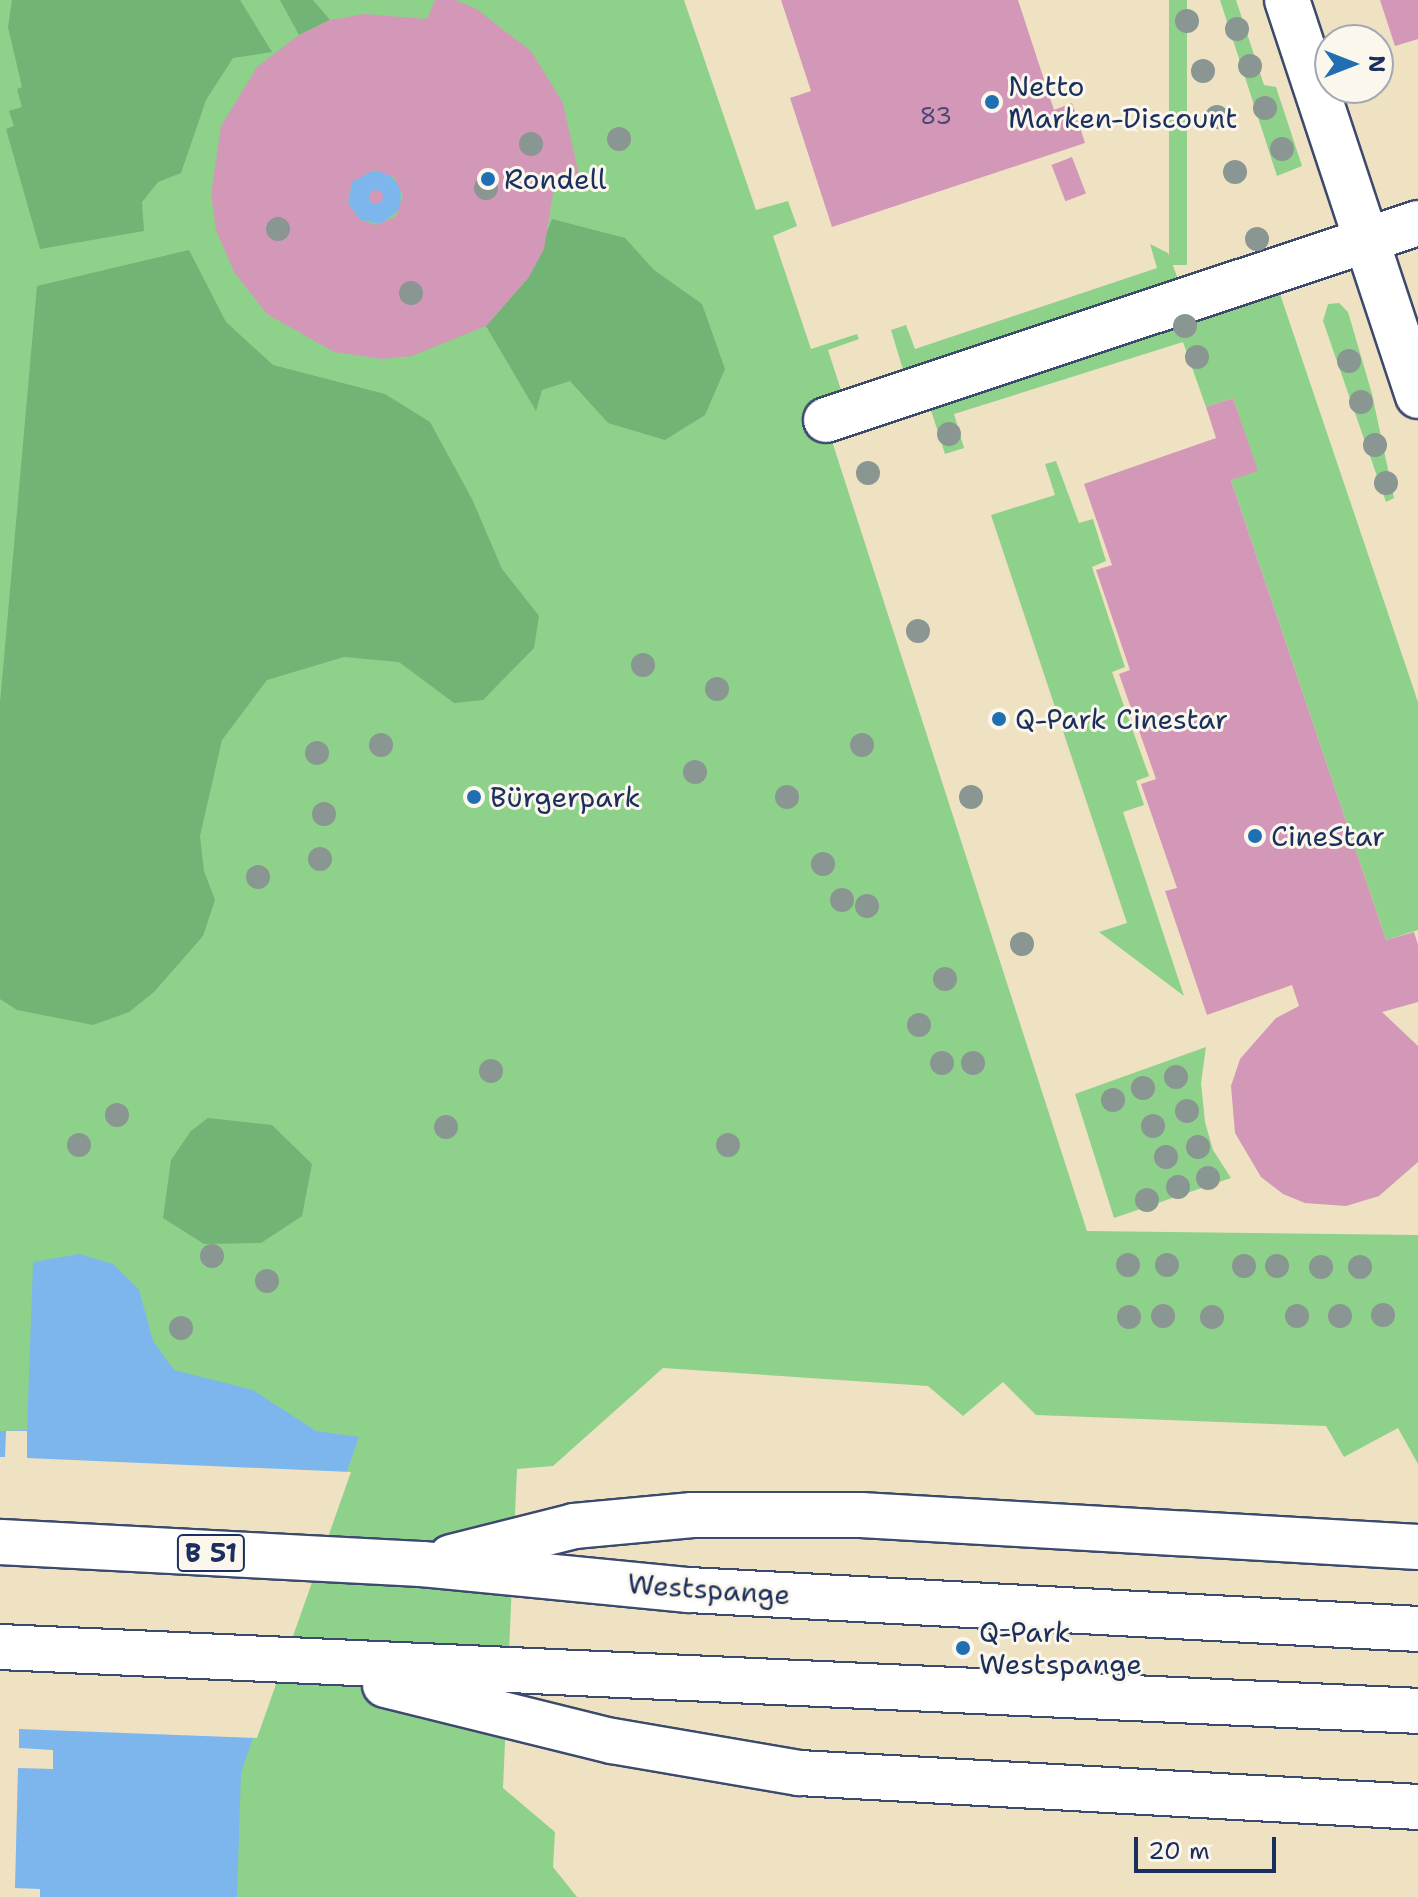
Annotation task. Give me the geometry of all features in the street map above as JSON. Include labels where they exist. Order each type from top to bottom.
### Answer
[{"type":"main road","points":[[1287,0],[1418,396]]},
{"type":"main road","points":[[826,420],[1418,223]]},
{"type":"main road","points":[[422,1564],[574,1526],[692,1515],[861,1515],[1418,1547]]},
{"type":"main road","name":"Westspange","points":[[0,1542],[422,1564],[689,1590],[1418,1629]]},
{"type":"main road","points":[[0,1647],[309,1665],[797,1680],[1418,1711]]},
{"type":"main road","points":[[309,1665],[612,1741],[799,1773],[1418,1807]]},
{"type":"green space","name":"Bürgerpark","points":[[0,0],[684,0],[756,210],[788,201],[797,226],[773,236],[811,349],[857,334],[859,339],[828,350],[841,390],[873,379],[875,383],[820,404],[1087,1231],[1418,1235],[1418,1464],[1398,1428],[1344,1457],[1326,1426],[1036,1415],[1003,1382],[963,1416],[928,1386],[663,1368],[553,1466],[517,1469],[503,1788],[555,1832],[553,1867],[577,1897],[0,1897]]},
{"type":"green space","points":[[12,0],[240,0],[272,52],[233,58],[206,100],[181,173],[158,182],[142,202],[144,231],[40,249],[6,129],[14,126],[9,111],[22,107],[17,89],[22,87],[8,27]]},
{"type":"green space","points":[[280,0],[313,0],[330,20],[299,35]]},
{"type":"green space","points":[[1169,0],[1187,0],[1187,265],[1169,265]]},
{"type":"green space","points":[[1220,0],[1236,0],[1264,85],[1276,87],[1302,166],[1277,176]]},
{"type":"green space","points":[[552,219],[625,238],[654,270],[702,304],[725,369],[705,415],[665,440],[608,423],[570,381],[542,390],[536,411],[486,326],[529,277]]},
{"type":"green space","points":[[1150,244],[1168,253],[1178,279],[904,373],[891,330],[906,325],[915,349],[1157,268]]},
{"type":"green space","points":[[189,250],[226,322],[273,365],[385,394],[430,422],[472,499],[502,569],[539,616],[534,648],[483,700],[454,703],[399,662],[344,657],[267,680],[222,740],[200,836],[204,871],[215,900],[203,936],[154,992],[129,1012],[93,1025],[17,1010],[0,999],[0,703],[37,286]]},
{"type":"green space","points":[[1267,293],[1280,294],[1418,702],[1418,930],[1386,940],[1231,480],[1257,470],[1233,398],[1206,407],[1183,342],[954,414],[964,448],[945,454],[929,404]]},
{"type":"green space","points":[[1339,303],[1348,312],[1372,394],[1394,498],[1386,502],[1323,321],[1328,304]]},
{"type":"green space","points":[[1056,461],[1079,523],[1093,519],[1106,561],[1092,567],[1125,667],[1112,672],[1149,776],[1136,781],[1144,805],[1123,812],[1184,996],[1099,932],[1127,923],[991,515],[1055,495],[1045,464]]},
{"type":"green space","points":[[1206,1047],[1201,1083],[1205,1122],[1213,1150],[1231,1178],[1114,1218],[1075,1094]]},
{"type":"green space","points":[[208,1118],[272,1125],[312,1164],[302,1216],[261,1243],[204,1244],[163,1218],[171,1160],[191,1131]]},
{"type":"water","points":[[370,171],[387,172],[401,188],[400,209],[381,224],[360,220],[348,203],[352,182]]},
{"type":"water","points":[[79,1254],[113,1264],[139,1290],[153,1341],[174,1370],[253,1390],[316,1431],[359,1437],[241,1772],[237,1897],[0,1897],[0,1431],[27,1430],[33,1262]]},
{"type":"pier","points":[[6,1431],[27,1431],[27,1458],[351,1472],[257,1738],[19,1729],[19,1748],[53,1750],[53,1769],[18,1768],[15,1888],[40,1889],[40,1897],[0,1897],[0,1457],[5,1457]]},
{"type":"building","name":"Rondell","points":[[435,0],[455,0],[475,8],[531,51],[563,103],[580,180],[555,182],[544,249],[529,277],[486,326],[412,356],[382,359],[334,352],[267,314],[234,272],[216,230],[211,194],[221,126],[257,67],[299,35],[330,20],[364,14],[427,19]],"holes":[[[374,170],[394,177],[403,196],[396,216],[377,225],[360,220],[348,203],[352,182]]]},
{"type":"building","points":[[781,0],[1018,0],[1054,110],[1072,103],[1085,143],[832,227],[790,98],[811,91]]},
{"type":"building","points":[[1380,0],[1418,0],[1418,39],[1395,46],[1394,24],[1388,24]]},
{"type":"building","points":[[1072,157],[1086,193],[1065,201],[1051,165]]},
{"type":"building","points":[[376,190],[383,197],[376,204],[369,197]]},
{"type":"building","name":"CineStar","points":[[1233,398],[1258,471],[1231,480],[1386,940],[1414,932],[1418,945],[1418,1002],[1382,1012],[1418,1046],[1418,1162],[1379,1196],[1346,1206],[1305,1203],[1283,1194],[1261,1177],[1235,1133],[1231,1086],[1240,1059],[1276,1018],[1299,1006],[1292,985],[1207,1015],[1165,891],[1177,888],[1141,784],[1156,779],[1119,674],[1130,670],[1096,570],[1112,565],[1084,484],[1216,438],[1206,407]]},
{"type":"place","name":"Netto Marken-Discount","points":[[992,102]]},
{"type":"place","name":"Rondell","points":[[488,179]]},
{"type":"place","name":"Q-Park Cinestar","points":[[999,719]]},
{"type":"place","name":"Bürgerpark","points":[[474,797]]},
{"type":"place","name":"CineStar","points":[[1255,836]]},
{"type":"place","name":"Q-Park Westspange","points":[[963,1648]]}]
